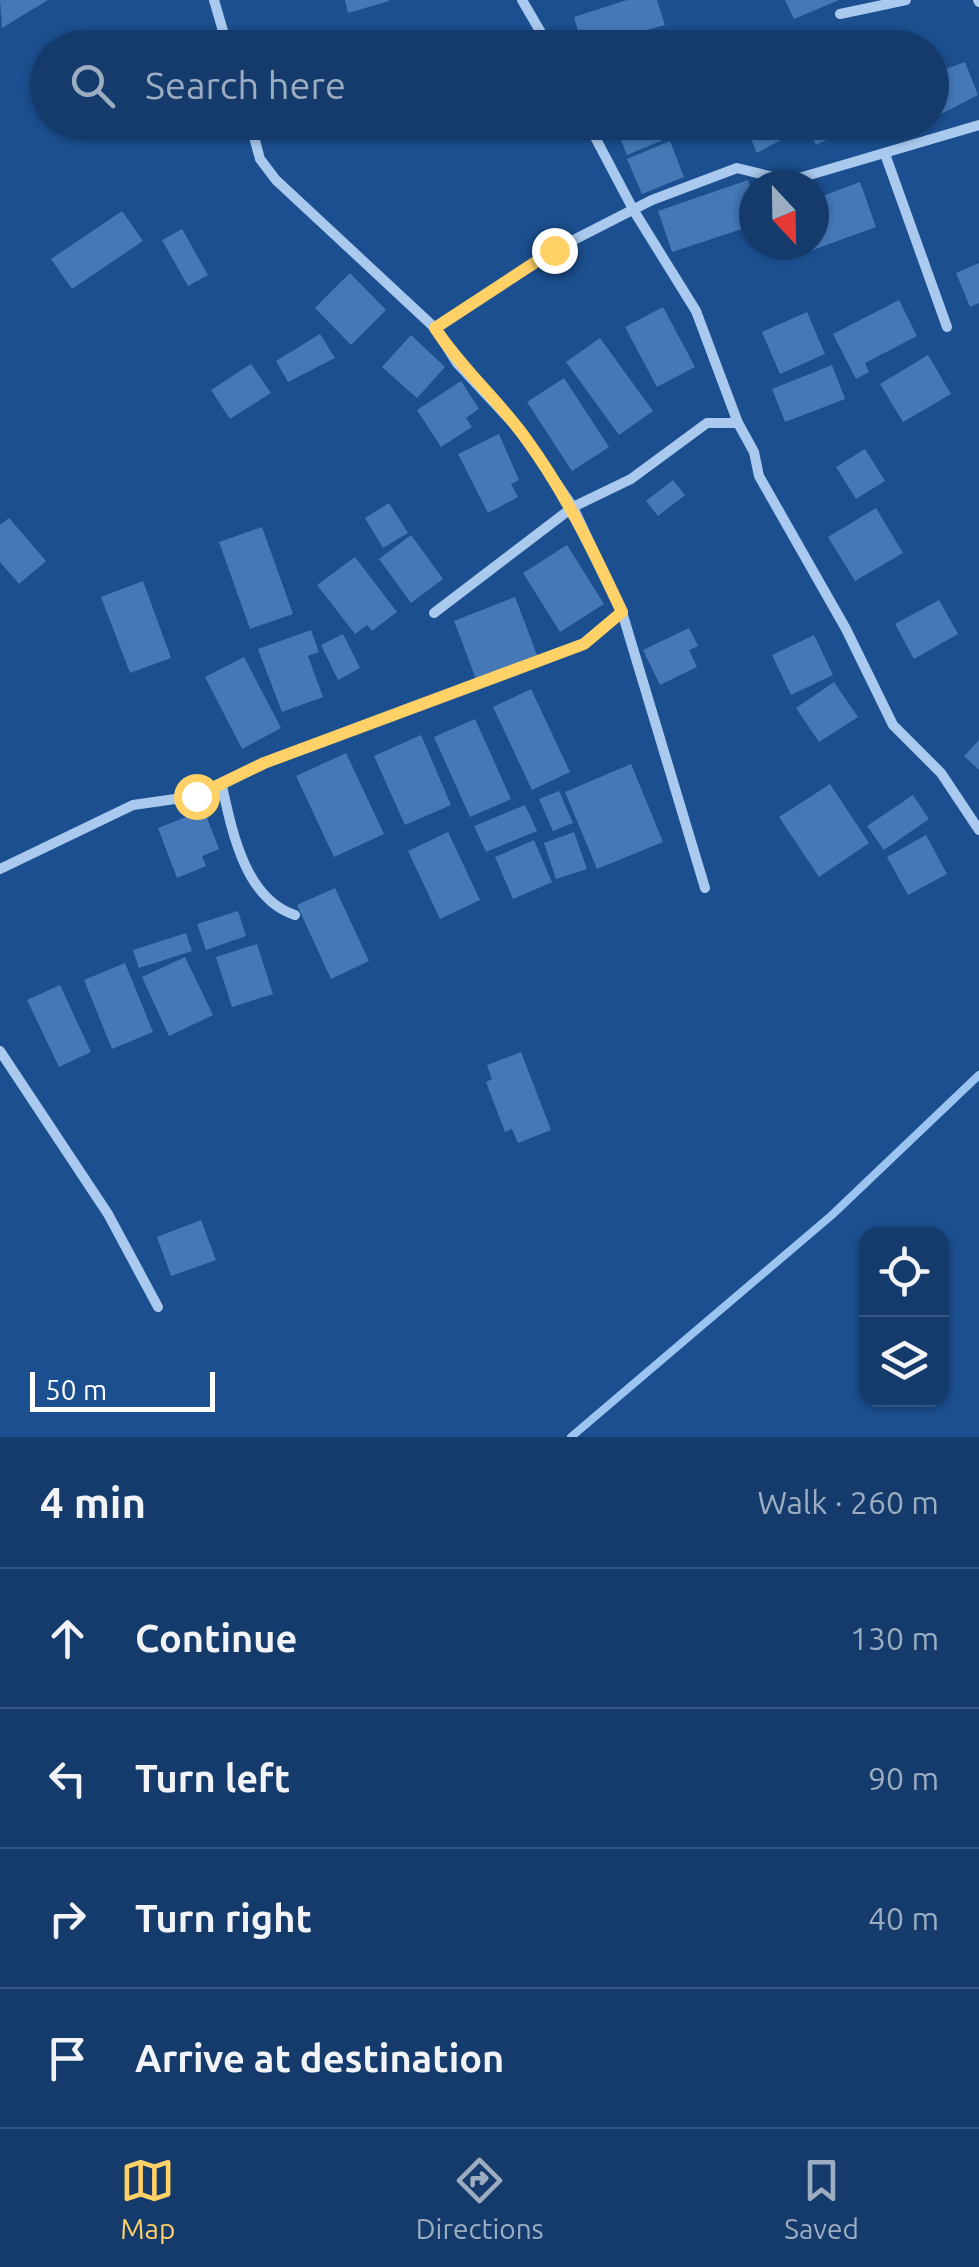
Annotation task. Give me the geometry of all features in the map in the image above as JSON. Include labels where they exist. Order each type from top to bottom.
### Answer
[{"type":"street","points":[[214,0],[223,30]]},
{"type":"street","points":[[522,0],[540,30]]},
{"type":"street","points":[[840,14],[906,0]]},
{"type":"street","points":[[949,134],[979,125]]},
{"type":"street","points":[[255,140],[260,159],[276,180],[435,328],[458,362],[522,434],[573,507],[622,612],[705,888]]},
{"type":"street","points":[[597,140],[634,211],[696,311],[738,423],[754,452],[759,476],[846,629],[893,725],[941,773],[979,830]]},
{"type":"street","points":[[435,328],[512,275],[634,211],[738,168],[789,181],[930,140]]},
{"type":"street","points":[[885,154],[947,327]]},
{"type":"street","points":[[434,613],[573,507],[631,479],[707,423],[738,423]]},
{"type":"street","points":[[0,869],[133,806],[196,796],[264,763],[584,644],[622,612]]},
{"type":"street","points":[[222,786],[232,832],[263,895],[279,910],[295,915]]},
{"type":"street","points":[[0,1051],[108,1214],[158,1307]]},
{"type":"building","points":[[0,0],[48,0],[2,28]]},
{"type":"building","points":[[345,0],[389,0],[389,1],[348,13]]},
{"type":"building","points":[[627,0],[657,0],[665,25],[647,30],[578,30],[574,17]]},
{"type":"building","points":[[785,0],[839,0],[794,19]]},
{"type":"building","points":[[965,62],[978,95],[949,110],[949,68]]},
{"type":"building","points":[[621,140],[663,140],[627,155]]},
{"type":"building","points":[[752,140],[781,140],[757,153]]},
{"type":"building","points":[[670,141],[684,177],[642,194],[627,159]]},
{"type":"building","points":[[860,182],[876,227],[829,244],[829,193]]},
{"type":"building","points":[[739,183],[739,230],[672,252],[658,211]]},
{"type":"building","points":[[122,211],[143,241],[72,289],[51,259]]},
{"type":"building","points":[[182,229],[208,275],[188,286],[162,240]]},
{"type":"building","points":[[979,263],[979,303],[970,307],[956,273]]},
{"type":"building","points":[[350,273],[386,310],[351,345],[315,308]]},
{"type":"building","points":[[899,300],[917,336],[865,363],[869,372],[856,379],[833,334]]},
{"type":"building","points":[[663,307],[695,367],[657,387],[625,327]]},
{"type":"building","points":[[807,312],[825,354],[780,374],[762,332]]},
{"type":"building","points":[[320,334],[335,358],[288,382],[276,361]]},
{"type":"building","points":[[411,335],[445,367],[417,398],[382,367]]},
{"type":"building","points":[[600,338],[653,411],[619,435],[566,362]]},
{"type":"building","points":[[928,355],[951,394],[903,422],[880,384]]},
{"type":"building","points":[[251,364],[271,393],[230,419],[211,390]]},
{"type":"building","points":[[832,365],[845,399],[785,422],[772,389]]},
{"type":"building","points":[[564,378],[609,447],[572,471],[527,402]]},
{"type":"building","points":[[461,381],[479,409],[466,418],[472,427],[441,447],[417,410]]},
{"type":"building","points":[[499,434],[519,480],[511,484],[518,497],[488,513],[458,454]]},
{"type":"building","points":[[865,449],[885,481],[856,499],[836,467]]},
{"type":"building","points":[[673,480],[685,495],[658,516],[646,501]]},
{"type":"building","points":[[389,503],[408,533],[383,548],[365,518]]},
{"type":"building","points":[[876,508],[903,553],[855,581],[828,537]]},
{"type":"building","points":[[9,518],[46,561],[19,584],[0,562],[0,525]]},
{"type":"building","points":[[262,527],[293,614],[250,629],[219,542]]},
{"type":"building","points":[[411,535],[443,579],[411,603],[379,559]]},
{"type":"building","points":[[567,545],[604,604],[560,632],[523,573]]},
{"type":"building","points":[[355,557],[397,612],[372,631],[367,625],[355,634],[317,585]]},
{"type":"building","points":[[143,581],[171,658],[130,673],[101,597]]},
{"type":"building","points":[[515,597],[537,655],[476,679],[454,621]]},
{"type":"building","points":[[939,600],[958,634],[914,659],[895,624]]},
{"type":"building","points":[[689,628],[698,646],[689,650],[697,667],[660,685],[643,650]]},
{"type":"building","points":[[311,630],[319,652],[308,656],[323,697],[282,712],[258,649]]},
{"type":"building","points":[[343,634],[360,668],[338,680],[321,645]]},
{"type":"building","points":[[814,635],[833,675],[791,695],[772,655]]},
{"type":"building","points":[[244,657],[281,728],[242,749],[205,677]]},
{"type":"building","points":[[834,682],[858,717],[819,742],[796,708]]},
{"type":"building","points":[[531,689],[570,772],[532,790],[493,707]]},
{"type":"building","points":[[475,719],[511,799],[470,817],[434,737]]},
{"type":"building","points":[[421,735],[451,805],[405,825],[374,756]]},
{"type":"building","points":[[979,740],[979,770],[964,756]]},
{"type":"building","points":[[346,753],[384,834],[334,857],[296,776]]},
{"type":"building","points":[[631,764],[663,842],[597,869],[565,792]]},
{"type":"building","points":[[830,784],[869,843],[819,877],[779,817]]},
{"type":"building","points":[[559,791],[573,823],[553,831],[539,799]]},
{"type":"building","points":[[913,795],[929,819],[884,850],[867,826]]},
{"type":"building","points":[[525,805],[537,831],[486,852],[474,826]]},
{"type":"building","points":[[204,810],[219,849],[202,856],[206,866],[177,878],[158,828]]},
{"type":"building","points":[[448,832],[480,900],[440,919],[408,851]]},
{"type":"building","points":[[574,832],[587,869],[556,879],[544,843]]},
{"type":"building","points":[[926,835],[947,874],[908,895],[887,857]]},
{"type":"building","points":[[534,840],[552,882],[513,899],[495,857]]},
{"type":"building","points":[[335,888],[369,961],[331,979],[297,905]]},
{"type":"building","points":[[238,911],[246,936],[206,950],[197,924]]},
{"type":"building","points":[[186,933],[192,951],[139,968],[133,950]]},
{"type":"building","points":[[257,944],[273,994],[232,1007],[216,957]]},
{"type":"building","points":[[185,957],[213,1015],[169,1036],[142,977]]},
{"type":"building","points":[[125,963],[153,1032],[112,1049],[84,980]]},
{"type":"building","points":[[60,985],[91,1052],[59,1067],[27,1000]]},
{"type":"building","points":[[521,1052],[551,1130],[518,1143],[512,1129],[505,1132],[486,1082],[492,1079],[487,1065]]},
{"type":"building","points":[[201,1220],[216,1260],[171,1276],[157,1237]]},
{"type":"waterway","points":[[571,1437],[832,1215],[979,1075]]},
{"type":"route","points":[[196,796],[264,763],[584,644],[622,612],[573,507],[522,434],[458,362],[435,328],[554,250]]}]
